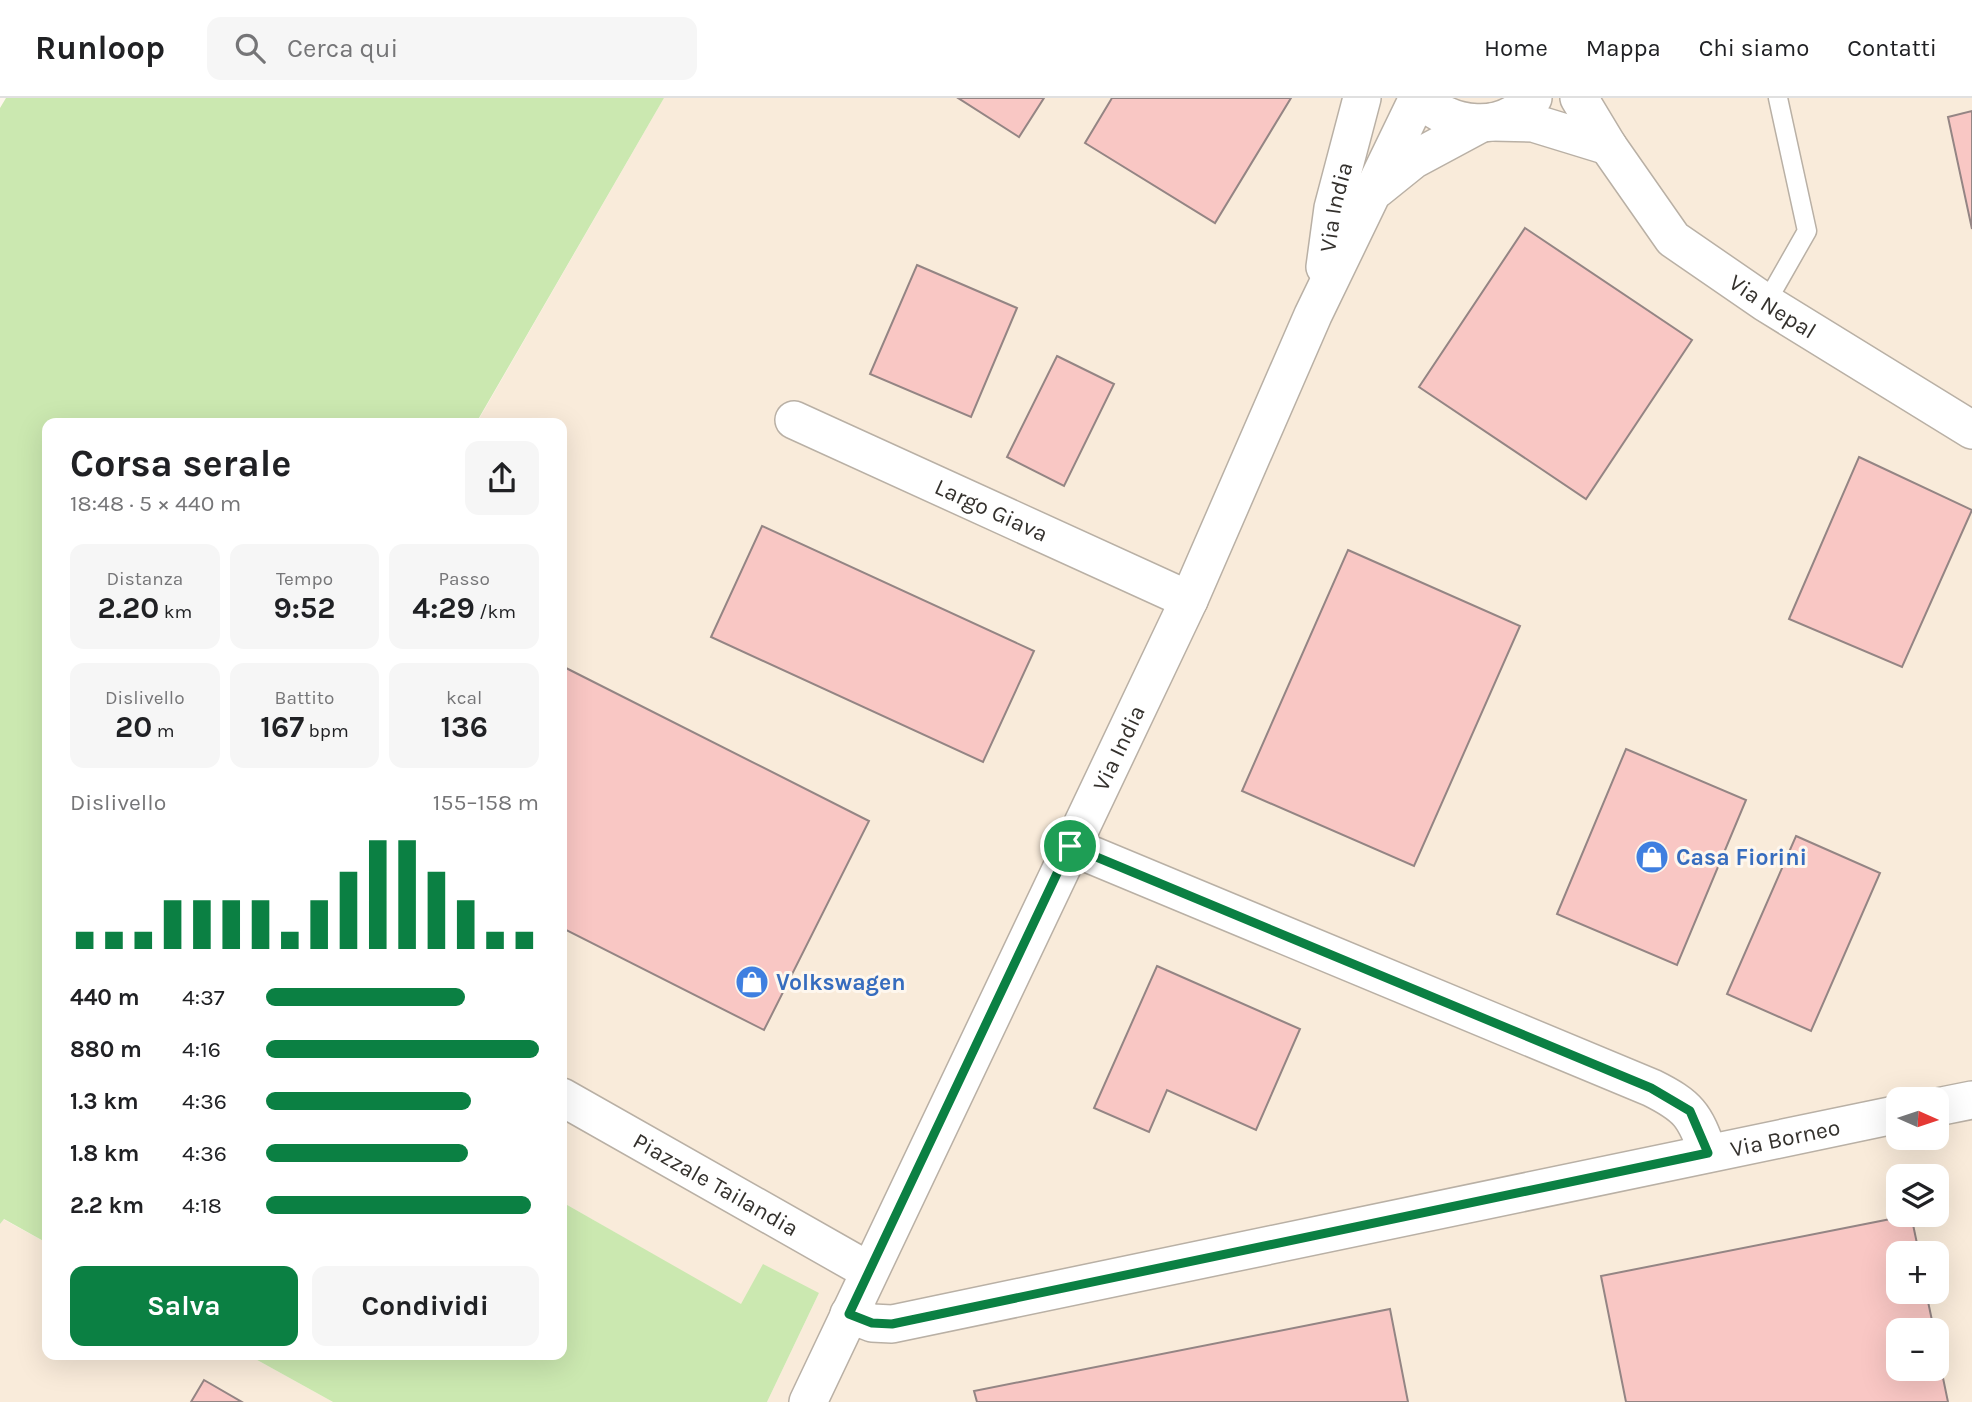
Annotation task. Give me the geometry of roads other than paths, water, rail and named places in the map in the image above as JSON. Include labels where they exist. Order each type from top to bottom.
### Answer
[{"type":"street","name":"Via India","points":[[1313,316],[1325,269],[1333,208],[1362,98]]},
{"type":"street","name":"Via India","points":[[807,1402],[1189,600],[1313,316],[1418,98]]},
{"type":"street","points":[[1418,98],[1435,112],[1457,121],[1532,122],[1608,146]]},
{"type":"street","points":[[1486,123],[1513,114],[1533,98]]},
{"type":"street","name":"Via Nepal","points":[[1579,98],[1608,146],[1674,239],[1766,303],[1969,424]]},
{"type":"street","name":"Via India","points":[[1374,191],[1413,160],[1486,123]]},
{"type":"street","name":"Largo Giava","points":[[794,420],[1189,600]]},
{"type":"street","points":[[1070,846],[1662,1094],[1690,1111],[1708,1153]]},
{"type":"street","name":"Piazzale Tailandia","points":[[567,1100],[869,1271]]},
{"type":"street","points":[[1950,1104],[1972,1100]]},
{"type":"street","name":"Via Borneo","points":[[849,1314],[872,1323],[892,1324],[1886,1117]]},
{"type":"lane","points":[[1766,303],[1807,231],[1778,98]]},
{"type":"place","name":"Casa Fiorini","points":[[1652,857]]},
{"type":"place","name":"Volkswagen","points":[[752,982]]}]
